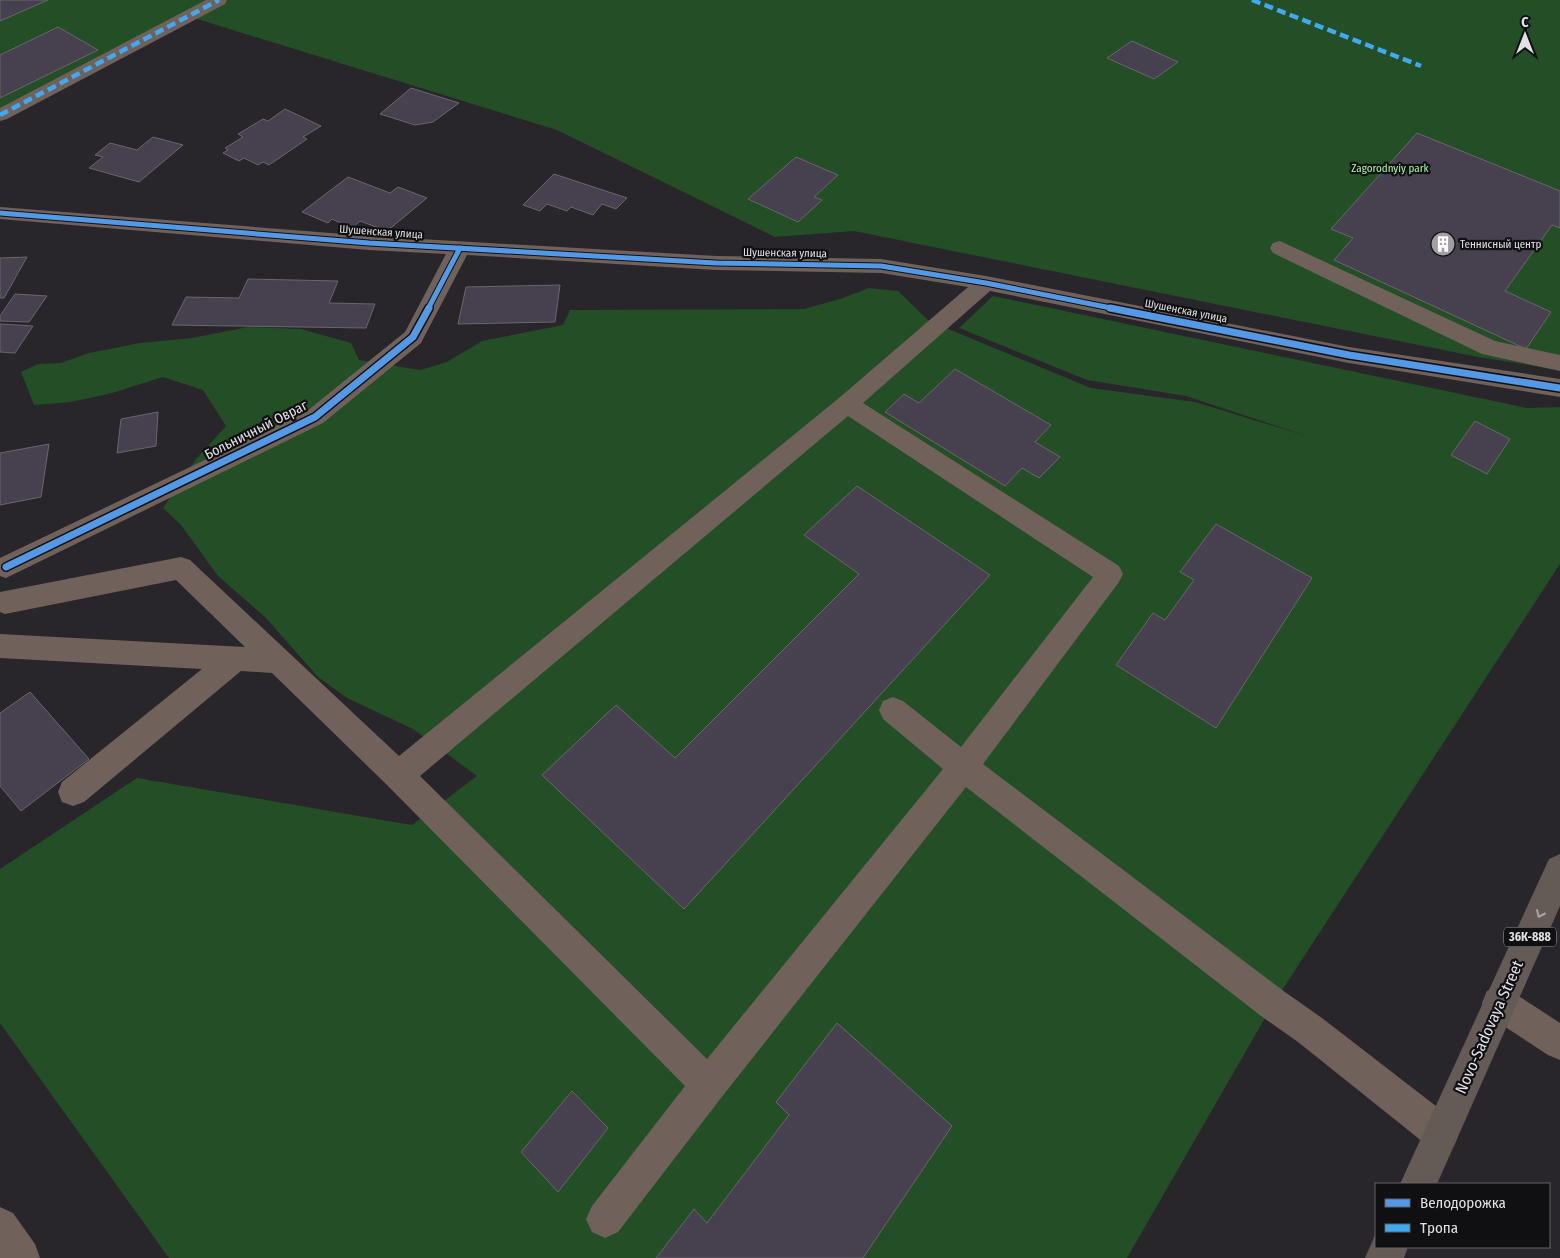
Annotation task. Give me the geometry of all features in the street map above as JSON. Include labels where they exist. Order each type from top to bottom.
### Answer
[{"type":"main road","name":"Novo-Sadovaya Street","points":[[1418,1183],[1560,870]]},
{"type":"street","points":[[0,115],[219,0]]},
{"type":"street","name":"Шушенская улица","points":[[0,213],[369,243],[716,263],[880,266],[986,283],[1349,355],[1560,388]]},
{"type":"street","name":"Больничный Овраг","points":[[6,567],[314,417],[413,337],[460,248]]},
{"type":"street","points":[[1280,248],[1490,348],[1560,363]]},
{"type":"street","points":[[398,776],[847,404],[986,283]]},
{"type":"street","points":[[605,1219],[708,1085],[963,766],[1110,574],[847,404]]},
{"type":"street","points":[[5,602],[181,568],[398,776],[708,1085]]},
{"type":"street","points":[[0,646],[280,661]]},
{"type":"street","points":[[73,792],[235,659]]},
{"type":"street","points":[[892,710],[1273,1004],[1310,1030],[1441,1133]]},
{"type":"street","points":[[1499,1003],[1560,1043]]},
{"type":"street","points":[[0,1226],[21,1258]]},
{"type":"green space","name":"Zagorodnyiy park","points":[[0,0],[1560,0],[1560,370],[1478,357],[854,231],[775,237],[557,130],[181,14],[0,109]]},
{"type":"green space","points":[[869,288],[898,291],[929,321],[1091,388],[1195,402],[1307,436],[1186,396],[1087,380],[959,328],[993,296],[1527,408],[1560,407],[1560,564],[1273,1004],[1127,1258],[169,1258],[0,1023],[0,869],[137,778],[412,825],[477,776],[413,729],[347,698],[318,677],[266,618],[218,576],[181,525],[163,508],[196,459],[226,426],[203,390],[163,377],[112,393],[71,402],[34,405],[21,372],[38,364],[61,363],[89,353],[140,343],[192,338],[248,327],[301,329],[351,343],[359,360],[420,370],[447,362],[482,341],[563,325],[570,310],[804,309],[840,299]]},
{"type":"building","points":[[0,0],[48,0],[0,21]]},
{"type":"building","points":[[58,27],[98,50],[0,98],[0,55]]},
{"type":"building","points":[[1132,41],[1178,62],[1154,79],[1107,58]]},
{"type":"building","points":[[411,88],[459,103],[433,122],[415,125],[380,114]]},
{"type":"building","points":[[285,109],[321,126],[303,137],[307,139],[269,165],[263,162],[258,165],[244,158],[239,161],[223,153],[228,150],[225,148],[243,137],[238,134],[263,119],[268,121]]},
{"type":"building","name":"Теннисный центр","points":[[1417,133],[1560,191],[1560,228],[1552,225],[1505,291],[1551,312],[1526,349],[1334,260],[1353,238],[1331,229]]},
{"type":"building","points":[[153,137],[183,145],[139,182],[89,168],[103,157],[95,155],[110,143],[137,150]]},
{"type":"building","points":[[796,157],[838,175],[814,197],[822,200],[798,222],[748,199]]},
{"type":"building","points":[[554,174],[627,198],[616,209],[602,204],[593,215],[571,207],[567,211],[547,204],[540,211],[523,205]]},
{"type":"building","points":[[348,177],[390,193],[398,187],[427,198],[387,231],[360,221],[352,228],[332,219],[328,223],[302,212]]},
{"type":"building","points":[[27,257],[4,298],[0,298],[0,258]]},
{"type":"building","points":[[248,279],[338,281],[329,303],[375,304],[366,328],[172,325],[186,297],[239,298]]},
{"type":"building","points":[[560,285],[555,322],[458,324],[466,287]]},
{"type":"building","points":[[15,294],[47,296],[29,322],[0,321],[0,316]]},
{"type":"building","points":[[0,324],[33,326],[15,353],[0,352]]},
{"type":"building","points":[[955,369],[1051,425],[1035,442],[1060,457],[1039,478],[1022,468],[1005,486],[885,412],[904,394],[919,403]]},
{"type":"building","points":[[158,412],[156,446],[117,453],[121,419]]},
{"type":"building","points":[[1475,421],[1510,439],[1487,474],[1451,455]]},
{"type":"building","points":[[49,444],[41,497],[0,505],[0,453]]},
{"type":"building","points":[[857,486],[990,575],[684,909],[542,775],[616,705],[675,758],[859,574],[804,535]]},
{"type":"building","points":[[1216,524],[1312,578],[1216,728],[1116,665],[1153,613],[1165,620],[1194,580],[1180,572]]},
{"type":"building","points":[[30,692],[89,759],[21,811],[0,786],[0,713]]},
{"type":"building","points":[[837,1023],[952,1126],[863,1258],[656,1258],[694,1209],[707,1223],[789,1115],[776,1102]]},
{"type":"building","points":[[572,1091],[608,1128],[558,1192],[521,1152]]},
{"type":"marked path","points":[[0,115],[219,0]]},
{"type":"marked path","points":[[1252,0],[1421,66]]},
{"type":"cycle path","points":[[0,213],[369,243],[716,263],[881,266],[986,283],[1349,355],[1560,388]]},
{"type":"cycle path","points":[[6,567],[315,417],[413,337],[460,248]]},
{"type":"place","name":"Теннисный центр","points":[[1443,244]]}]
